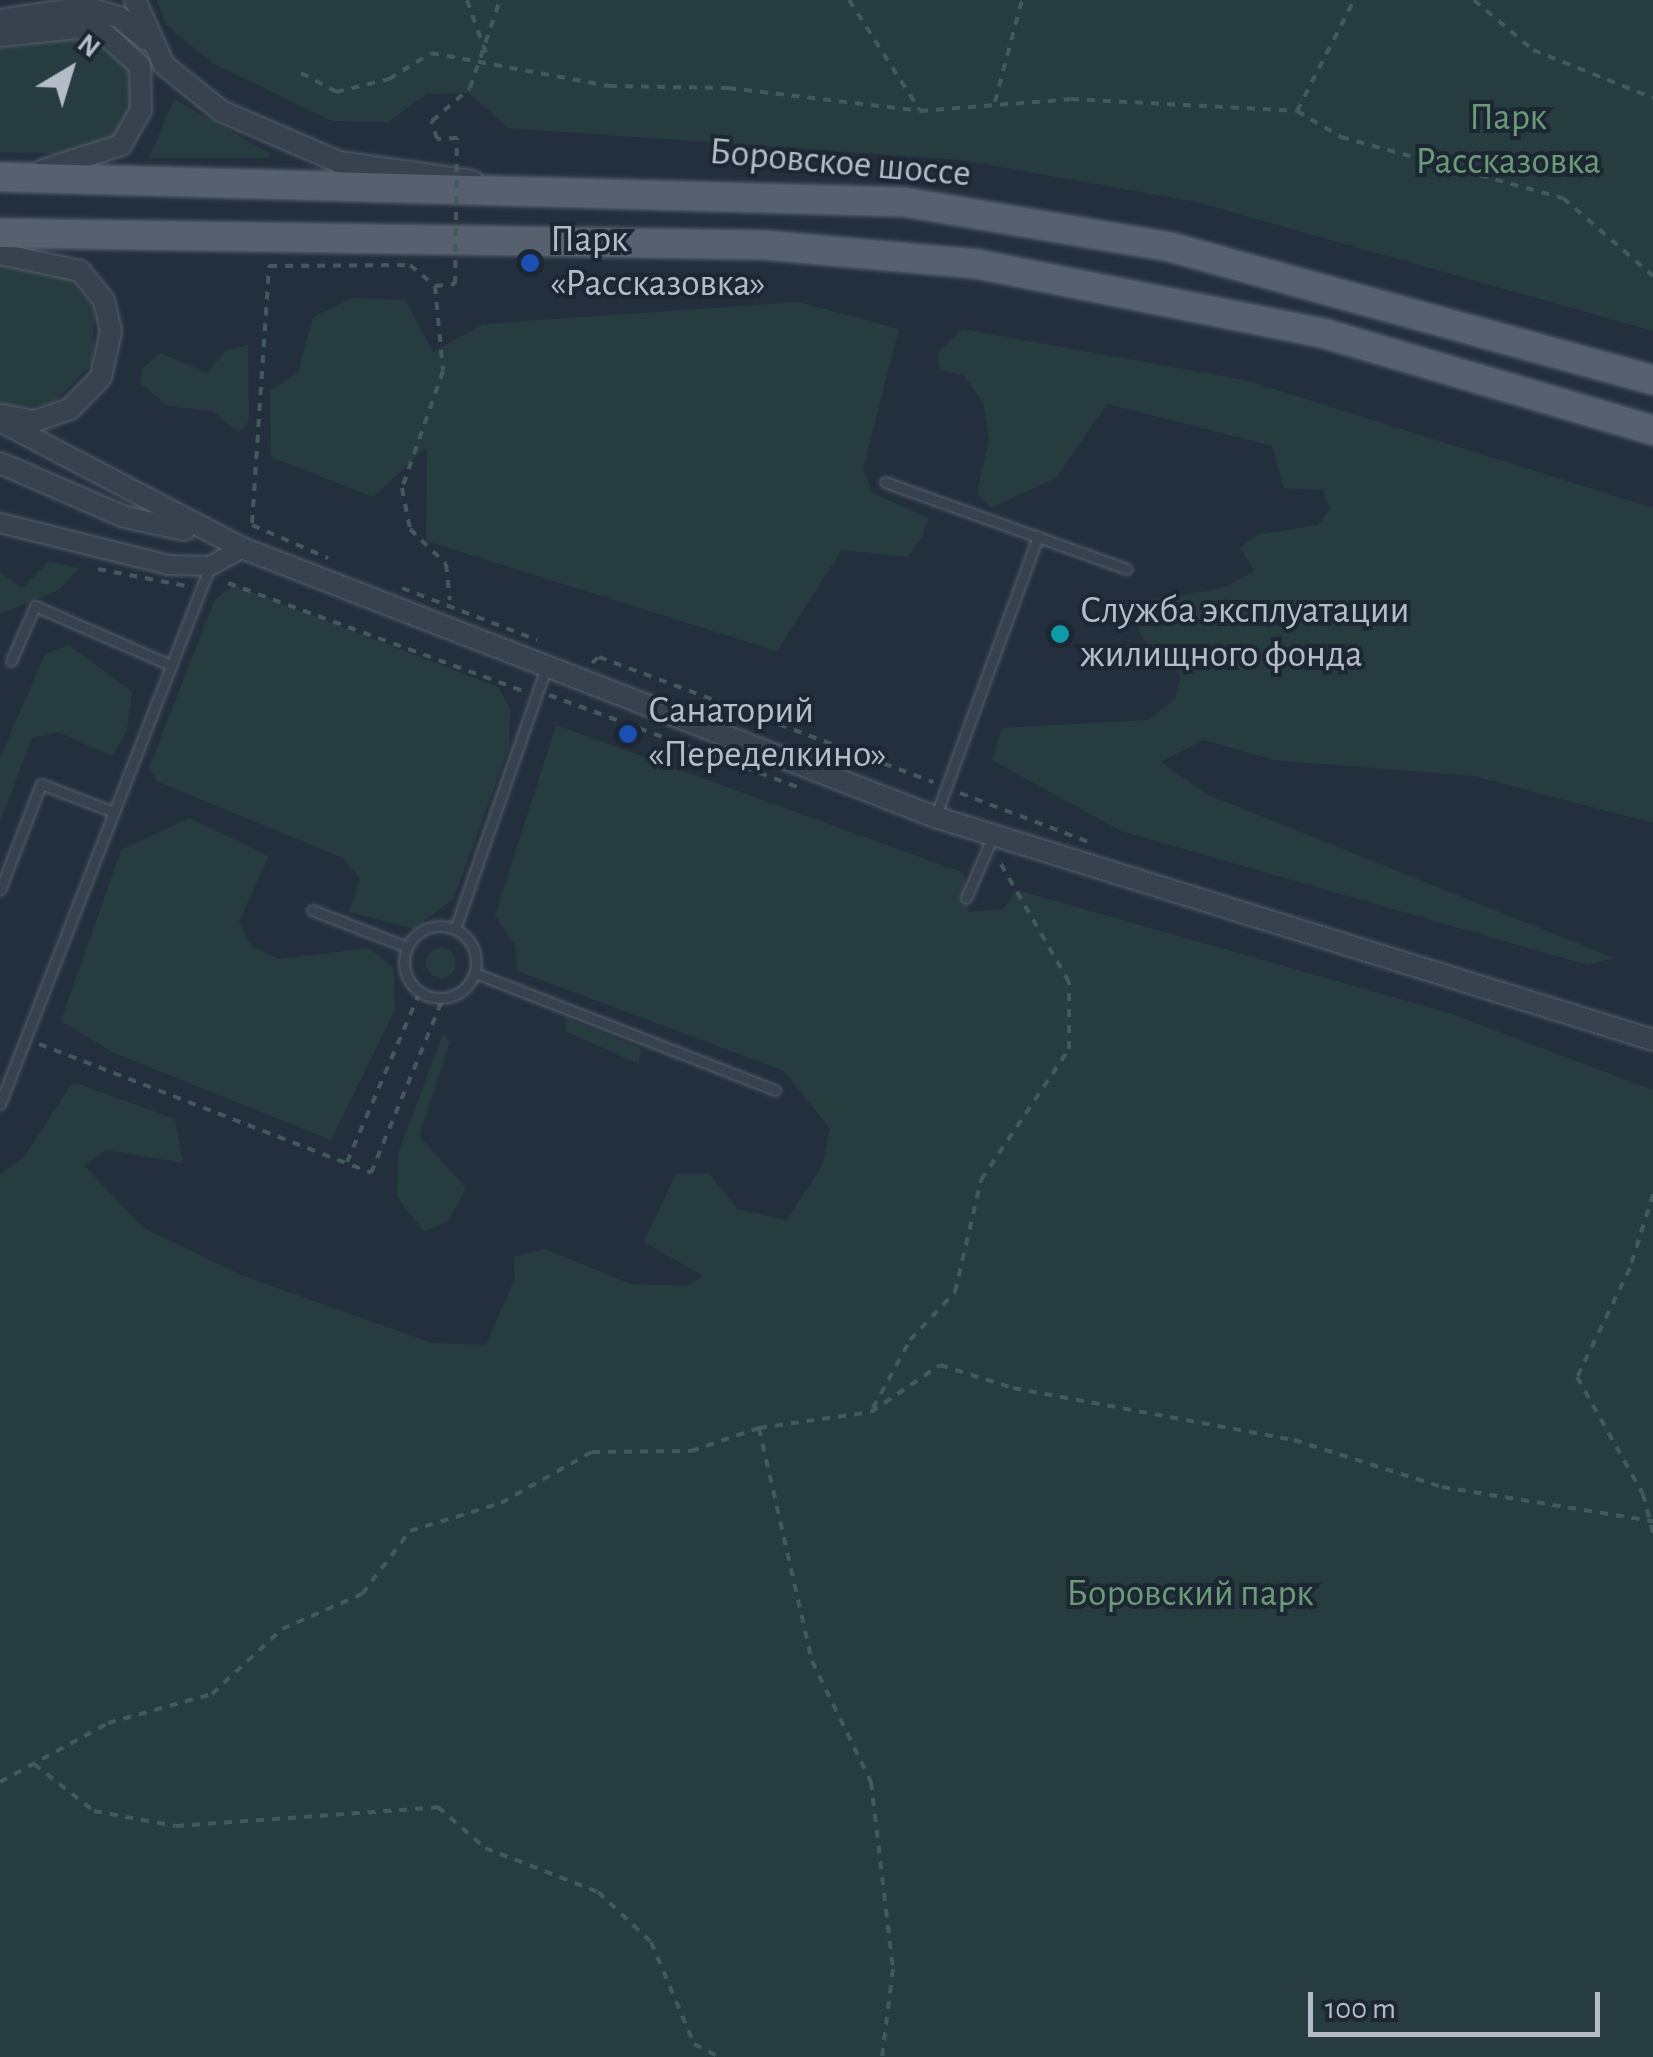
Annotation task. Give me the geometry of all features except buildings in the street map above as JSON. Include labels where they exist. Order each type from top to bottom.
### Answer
[{"type":"main road","name":"Боровское шоссе","points":[[4,177],[257,191],[504,189],[816,194],[1034,220],[1170,247],[1653,380]]},
{"type":"main road","points":[[0,232],[764,245],[977,264],[1326,334],[1653,430]]},
{"type":"street","points":[[135,0],[147,41]]},
{"type":"street","points":[[0,20],[91,4],[119,17],[204,100],[294,146],[504,189]]},
{"type":"street","points":[[0,36],[96,26],[131,51],[143,85],[138,118],[115,151],[4,177]]},
{"type":"street","points":[[0,254],[55,258],[80,271],[104,301],[111,331],[102,377],[70,410],[35,421],[0,418]]},
{"type":"street","points":[[0,418],[246,549]]},
{"type":"street","points":[[0,436],[180,528]]},
{"type":"street","points":[[0,463],[125,516],[246,549],[545,671],[935,817],[995,848],[1653,1040]]},
{"type":"street","points":[[0,523],[168,566],[210,566],[246,549]]},
{"type":"lane","points":[[885,482],[1127,569]]},
{"type":"lane","points":[[935,817],[1038,536]]},
{"type":"lane","points":[[0,1104],[210,566]]},
{"type":"lane","points":[[11,661],[35,606],[171,665]]},
{"type":"lane","points":[[455,928],[545,671]]},
{"type":"lane","points":[[0,890],[41,784],[114,812]]},
{"type":"lane","points":[[966,898],[995,848]]},
{"type":"lane","points":[[312,910],[407,947]]},
{"type":"lane","points":[[432,926],[455,928],[473,945],[475,973],[443,998],[420,992],[406,973],[407,947],[432,926]]},
{"type":"lane","points":[[475,973],[775,1090]]},
{"type":"path","points":[[467,0],[487,56]]},
{"type":"path","points":[[435,286],[455,284],[457,138],[437,138],[432,121],[470,88],[487,56],[500,0]]},
{"type":"path","points":[[848,0],[920,111]]},
{"type":"path","points":[[994,104],[1022,0]]},
{"type":"path","points":[[1298,111],[1354,0]]},
{"type":"path","points":[[1474,0],[1533,50],[1653,98]]},
{"type":"path","points":[[301,73],[336,92],[389,79],[430,53],[487,56],[608,86],[728,88],[920,111],[1071,99],[1298,111],[1340,137],[1563,198],[1653,276]]},
{"type":"path","points":[[202,586],[228,583],[246,549],[269,266],[410,265],[435,286],[443,371],[402,488],[410,529],[446,564],[450,600]]},
{"type":"path","points":[[871,1412],[910,1340],[954,1292],[981,1180],[1068,1049],[1068,982],[995,848]]},
{"type":"path","points":[[347,1163],[420,992]]},
{"type":"path","points":[[26,1039],[371,1173],[443,998]]},
{"type":"path","points":[[1653,1194],[1630,1268],[1577,1377],[1652,1521],[1653,1532]]},
{"type":"path","points":[[0,1782],[108,1723],[212,1694],[282,1629],[362,1594],[410,1530],[502,1503],[592,1452],[691,1451],[759,1428],[871,1412],[940,1365],[1013,1388],[1294,1440],[1442,1487],[1652,1521]]},
{"type":"path","points":[[759,1428],[812,1661],[871,1782],[893,1969],[882,2057]]},
{"type":"path","points":[[34,1764],[94,1812],[176,1826],[438,1807],[485,1848],[598,1892],[651,1942],[694,2044],[720,2057]]},
{"type":"green space","name":"Парк Рассказовка","points":[[157,0],[1653,0],[1653,331],[1196,202],[961,160],[508,128],[469,93],[427,94],[388,122],[332,121],[212,63],[165,24]]},
{"type":"green space","points":[[84,36],[129,64],[137,95],[116,140],[77,154],[0,152],[0,48]]},
{"type":"green space","points":[[174,99],[271,154],[269,158],[149,158]]},
{"type":"green space","points":[[0,264],[66,276],[94,309],[93,363],[51,405],[0,406]]},
{"type":"green space","points":[[352,298],[405,300],[433,352],[484,324],[798,302],[899,329],[863,469],[872,493],[929,518],[922,537],[907,557],[842,550],[777,651],[426,541],[427,447],[373,497],[271,457],[270,391],[298,372],[313,317]]},
{"type":"green space","points":[[962,329],[1245,380],[1653,508],[1653,823],[1473,776],[1274,760],[1203,740],[1161,762],[1206,794],[1614,958],[1588,965],[1121,831],[992,760],[1002,728],[1148,720],[1175,699],[1181,676],[1143,639],[1133,618],[1141,602],[1223,588],[1255,571],[1240,548],[1257,535],[1318,525],[1330,509],[1323,490],[1284,488],[1272,446],[1107,404],[1056,478],[990,508],[977,493],[989,440],[983,402],[963,375],[940,370],[937,353]]},
{"type":"green space","points":[[248,345],[249,421],[239,433],[212,411],[168,406],[140,383],[142,368],[161,353],[207,373],[225,351]]},
{"type":"green space","points":[[49,561],[79,568],[59,590],[0,614],[0,572],[22,588]]},
{"type":"green space","points":[[234,585],[498,687],[510,708],[509,747],[454,898],[414,929],[349,912],[360,879],[343,858],[158,782],[149,768],[215,599]]},
{"type":"green space","points":[[69,645],[132,692],[127,730],[112,756],[58,732],[32,738],[0,822],[0,758],[45,654]]},
{"type":"green space","name":"Боровский парк","points":[[556,725],[964,873],[969,912],[1003,909],[1017,890],[1449,1013],[1653,1090],[1653,2057],[0,2057],[0,1174],[24,1157],[73,1082],[175,1119],[183,1163],[107,1150],[84,1165],[142,1227],[241,1275],[432,1343],[486,1345],[515,1278],[513,1257],[545,1249],[631,1284],[687,1286],[703,1276],[644,1242],[676,1174],[710,1174],[737,1209],[786,1220],[822,1166],[830,1129],[784,1071],[517,971],[515,946],[495,916]]},
{"type":"green space","points":[[189,818],[269,856],[239,921],[251,946],[279,959],[369,948],[394,968],[395,1010],[331,1140],[114,1053],[61,1021],[121,850]]},
{"type":"green space","points":[[441,948],[455,957],[456,963],[447,977],[441,978],[427,969],[426,963],[435,949]]},
{"type":"green space","points":[[566,1018],[641,1048],[639,1064],[565,1031]]},
{"type":"green space","points":[[443,1034],[450,1042],[419,1136],[466,1188],[448,1221],[424,1232],[397,1197],[398,1154]]},
{"type":"place","name":"Парк «Рассказовка»","points":[[530,263]]},
{"type":"place","name":"Служба эксплуатации жилищного фонда","points":[[1060,634]]},
{"type":"place","name":"Санаторий «Переделкино»","points":[[628,734]]}]
